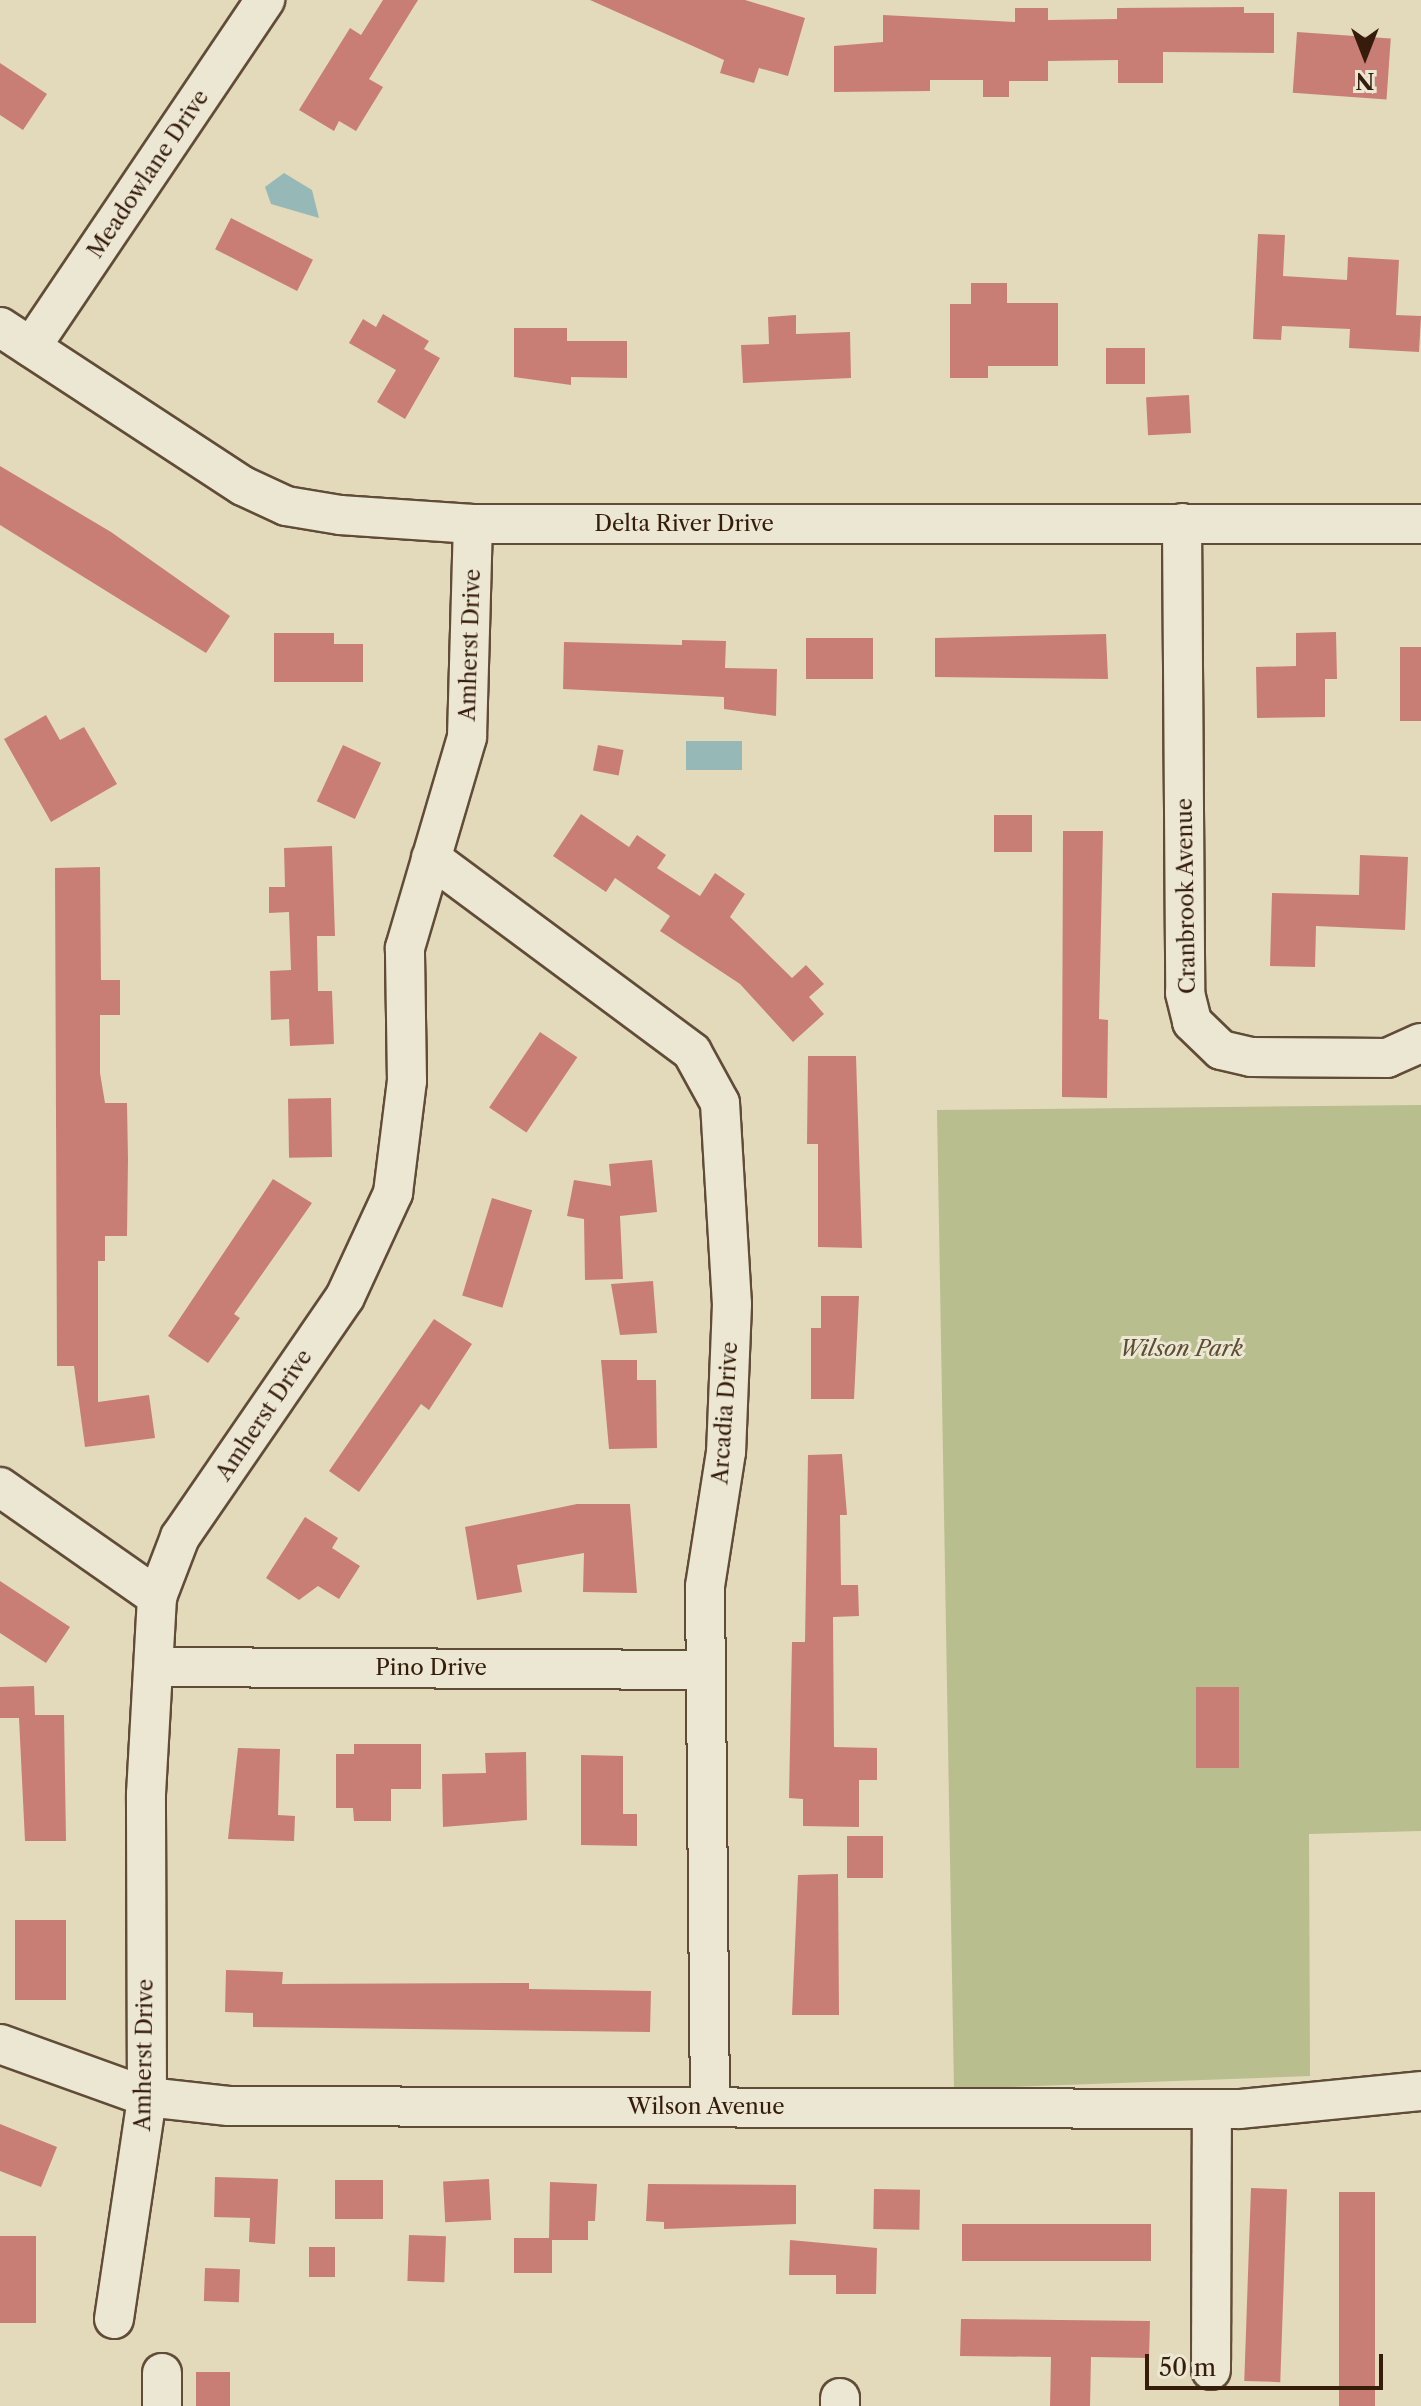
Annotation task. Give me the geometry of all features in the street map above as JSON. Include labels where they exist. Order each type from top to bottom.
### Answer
[{"type":"street","name":"Meadowlane Drive","points":[[16,337],[265,0]]},
{"type":"street","name":"Delta River Drive","points":[[16,337],[197,457],[286,506],[473,524],[1421,524]]},
{"type":"street","name":"Cranbrook Avenue","points":[[1182,523],[1185,993],[1192,1022],[1221,1050],[1251,1057],[1387,1058],[1421,1043]]},
{"type":"street","name":"Amherst Drive","points":[[114,2319],[147,2097],[146,1794],[158,1667],[157,1597],[180,1537],[374,1245],[404,1135],[405,948],[467,737],[473,524]]},
{"type":"street","name":"Arcadia Drive","points":[[431,858],[692,1052],[720,1103],[732,1304],[704,1670],[710,2107]]},
{"type":"street","points":[[0,1487],[157,1597]]},
{"type":"street","name":"Pino Drive","points":[[158,1667],[704,1670]]},
{"type":"street","name":"Wilson Avenue","points":[[0,2044],[147,2097],[229,2106],[1212,2109],[1421,2091]]},
{"type":"street","points":[[1211,2370],[1212,2109]]},
{"type":"green space","name":"Wilson Park","points":[[1421,1105],[1421,1831],[1309,1834],[1310,2076],[954,2089],[937,1110]]},
{"type":"water","points":[[284,173],[312,190],[319,218],[271,204],[265,187]]},
{"type":"water","points":[[686,741],[742,741],[742,770],[686,770]]},
{"type":"building","points":[[383,0],[418,0],[369,79],[383,87],[356,131],[339,121],[334,131],[299,110],[350,28],[361,35]]},
{"type":"building","points":[[590,0],[745,0],[805,18],[788,76],[759,68],[754,83],[720,73],[724,60]]},
{"type":"building","points":[[1244,7],[1244,13],[1274,13],[1274,53],[1163,52],[1163,83],[1118,83],[1118,60],[1048,61],[1048,81],[1009,81],[1009,97],[983,97],[983,80],[930,80],[930,91],[834,92],[834,46],[883,42],[883,15],[1015,22],[1015,8],[1048,8],[1048,20],[1117,19],[1117,8]]},
{"type":"building","points":[[1297,32],[1391,39],[1387,99],[1293,93]]},
{"type":"building","points":[[0,63],[47,94],[23,130],[0,115]]},
{"type":"building","points":[[231,218],[313,260],[297,291],[215,249]]},
{"type":"building","points":[[1258,234],[1285,235],[1283,276],[1347,280],[1348,257],[1399,260],[1396,315],[1421,316],[1419,352],[1349,348],[1350,329],[1282,326],[1281,340],[1253,339]]},
{"type":"building","points":[[971,283],[1007,283],[1007,303],[1058,303],[1058,366],[988,366],[988,378],[950,378],[950,304],[971,304]]},
{"type":"building","points":[[383,314],[429,341],[424,349],[440,358],[405,419],[377,402],[396,370],[349,343],[363,319],[376,327]]},
{"type":"building","points":[[796,315],[796,334],[850,332],[851,378],[743,383],[741,345],[769,344],[768,317]]},
{"type":"building","points":[[514,328],[567,328],[567,341],[627,341],[627,378],[571,377],[571,385],[514,377]]},
{"type":"building","points":[[1106,348],[1145,348],[1145,384],[1106,384]]},
{"type":"building","points":[[1189,395],[1191,433],[1148,435],[1146,397]]},
{"type":"building","points":[[0,466],[111,532],[230,616],[206,653],[0,525]]},
{"type":"building","points":[[1336,632],[1337,679],[1325,679],[1325,717],[1257,718],[1256,667],[1296,666],[1296,633]]},
{"type":"building","points":[[274,633],[334,633],[334,644],[363,644],[363,682],[274,682]]},
{"type":"building","points":[[1106,634],[1108,679],[935,677],[935,638]]},
{"type":"building","points":[[806,638],[873,638],[873,679],[806,679]]},
{"type":"building","points":[[682,640],[726,641],[725,668],[777,669],[776,716],[724,709],[724,697],[563,689],[564,642],[682,645]]},
{"type":"building","points":[[1400,647],[1421,647],[1421,721],[1400,721]]},
{"type":"building","points":[[46,715],[60,740],[84,727],[117,784],[51,822],[4,739]]},
{"type":"building","points":[[343,745],[381,763],[355,819],[317,801]]},
{"type":"building","points":[[598,745],[624,750],[619,775],[593,771]]},
{"type":"building","points":[[581,814],[629,847],[637,835],[666,855],[657,868],[700,896],[715,873],[745,894],[730,917],[792,978],[806,965],[824,984],[809,997],[824,1014],[793,1042],[740,984],[660,931],[670,916],[615,878],[606,892],[553,856]]},
{"type":"building","points":[[994,815],[1032,815],[1032,852],[994,852]]},
{"type":"building","points":[[1063,831],[1103,831],[1099,1019],[1108,1020],[1107,1098],[1062,1097]]},
{"type":"building","points":[[332,846],[335,936],[317,936],[318,991],[332,991],[334,1044],[290,1046],[289,1019],[271,1020],[270,971],[291,970],[289,912],[269,913],[269,887],[285,887],[284,848]]},
{"type":"building","points":[[1360,855],[1408,857],[1405,930],[1316,926],[1315,967],[1270,966],[1272,893],[1359,895]]},
{"type":"building","points":[[100,867],[101,980],[120,980],[120,1015],[100,1015],[100,1073],[105,1103],[127,1103],[128,1159],[127,1236],[105,1236],[105,1261],[98,1261],[98,1402],[149,1395],[155,1438],[85,1447],[74,1366],[57,1366],[55,868]]},
{"type":"building","points":[[540,1032],[577,1057],[526,1133],[489,1107]]},
{"type":"building","points":[[808,1056],[856,1056],[862,1248],[818,1247],[818,1144],[807,1144]]},
{"type":"building","points":[[331,1098],[332,1157],[289,1158],[288,1099]]},
{"type":"building","points":[[652,1160],[657,1212],[620,1216],[623,1279],[585,1280],[584,1219],[567,1216],[574,1180],[611,1186],[609,1164]]},
{"type":"building","points":[[273,1179],[312,1203],[234,1314],[240,1318],[208,1363],[168,1336]]},
{"type":"building","points":[[492,1198],[532,1210],[502,1308],[462,1296]]},
{"type":"building","points":[[653,1281],[657,1333],[620,1335],[611,1284]]},
{"type":"building","points":[[821,1296],[859,1296],[854,1399],[811,1399],[811,1328],[821,1328]]},
{"type":"building","points":[[434,1319],[472,1344],[429,1410],[421,1404],[359,1492],[329,1471]]},
{"type":"building","points":[[601,1360],[637,1360],[637,1380],[656,1380],[657,1448],[609,1449]]},
{"type":"building","points":[[842,1454],[847,1515],[840,1515],[841,1585],[858,1585],[859,1616],[833,1617],[834,1747],[877,1748],[877,1780],[859,1780],[859,1827],[803,1826],[803,1799],[789,1798],[792,1642],[805,1642],[808,1455]]},
{"type":"building","points":[[577,1504],[630,1504],[637,1593],[583,1592],[584,1553],[517,1565],[522,1592],[477,1600],[465,1527]]},
{"type":"building","points":[[305,1517],[338,1538],[332,1548],[360,1566],[339,1599],[318,1586],[299,1600],[266,1578]]},
{"type":"building","points":[[0,1581],[70,1627],[46,1663],[0,1633]]},
{"type":"building","points":[[34,1686],[35,1715],[64,1715],[66,1841],[25,1841],[19,1718],[0,1718],[0,1687]]},
{"type":"building","points":[[1196,1687],[1239,1687],[1239,1768],[1196,1768]]},
{"type":"building","points":[[354,1744],[421,1744],[421,1789],[391,1789],[391,1821],[354,1821],[353,1808],[336,1808],[336,1754],[354,1754]]},
{"type":"building","points":[[238,1748],[280,1749],[278,1815],[295,1816],[294,1841],[228,1839]]},
{"type":"building","points":[[526,1752],[527,1820],[443,1827],[442,1774],[486,1773],[485,1753]]},
{"type":"building","points":[[581,1755],[623,1756],[623,1814],[637,1814],[637,1846],[581,1845]]},
{"type":"building","points":[[847,1836],[883,1836],[883,1878],[847,1878]]},
{"type":"building","points":[[838,1874],[839,2015],[792,2015],[798,1875]]},
{"type":"building","points":[[15,1920],[66,1920],[66,2000],[15,2000]]},
{"type":"building","points":[[226,1970],[283,1972],[282,1984],[529,1983],[529,1989],[651,1991],[650,2032],[253,2027],[253,2013],[225,2012]]},
{"type":"building","points":[[0,2124],[57,2147],[41,2187],[0,2171]]},
{"type":"building","points":[[215,2177],[278,2179],[275,2244],[249,2242],[250,2218],[214,2217]]},
{"type":"building","points":[[489,2179],[491,2220],[445,2222],[443,2181]]},
{"type":"building","points":[[335,2180],[383,2180],[383,2219],[335,2219]]},
{"type":"building","points":[[550,2182],[597,2184],[595,2221],[588,2221],[588,2240],[552,2240],[552,2273],[514,2273],[514,2238],[549,2238]]},
{"type":"building","points":[[648,2184],[796,2185],[796,2224],[664,2229],[664,2222],[646,2221]]},
{"type":"building","points":[[1251,2188],[1287,2189],[1280,2382],[1244,2381]]},
{"type":"building","points":[[874,2189],[920,2190],[919,2230],[873,2229]]},
{"type":"building","points":[[1339,2192],[1375,2192],[1375,2406],[1339,2406]]},
{"type":"building","points":[[962,2224],[1151,2224],[1151,2261],[962,2261]]},
{"type":"building","points":[[409,2235],[446,2236],[444,2282],[407,2281]]},
{"type":"building","points":[[0,2236],[36,2236],[36,2323],[0,2323]]},
{"type":"building","points":[[790,2240],[877,2248],[876,2294],[836,2294],[836,2275],[789,2275]]},
{"type":"building","points":[[309,2247],[335,2247],[335,2277],[309,2277]]},
{"type":"building","points":[[205,2268],[240,2269],[239,2302],[204,2301]]},
{"type":"building","points":[[961,2319],[1150,2321],[1149,2358],[1091,2357],[1090,2406],[1050,2406],[1051,2357],[960,2356]]},
{"type":"building","points":[[196,2372],[230,2372],[230,2406],[196,2406]]}]
